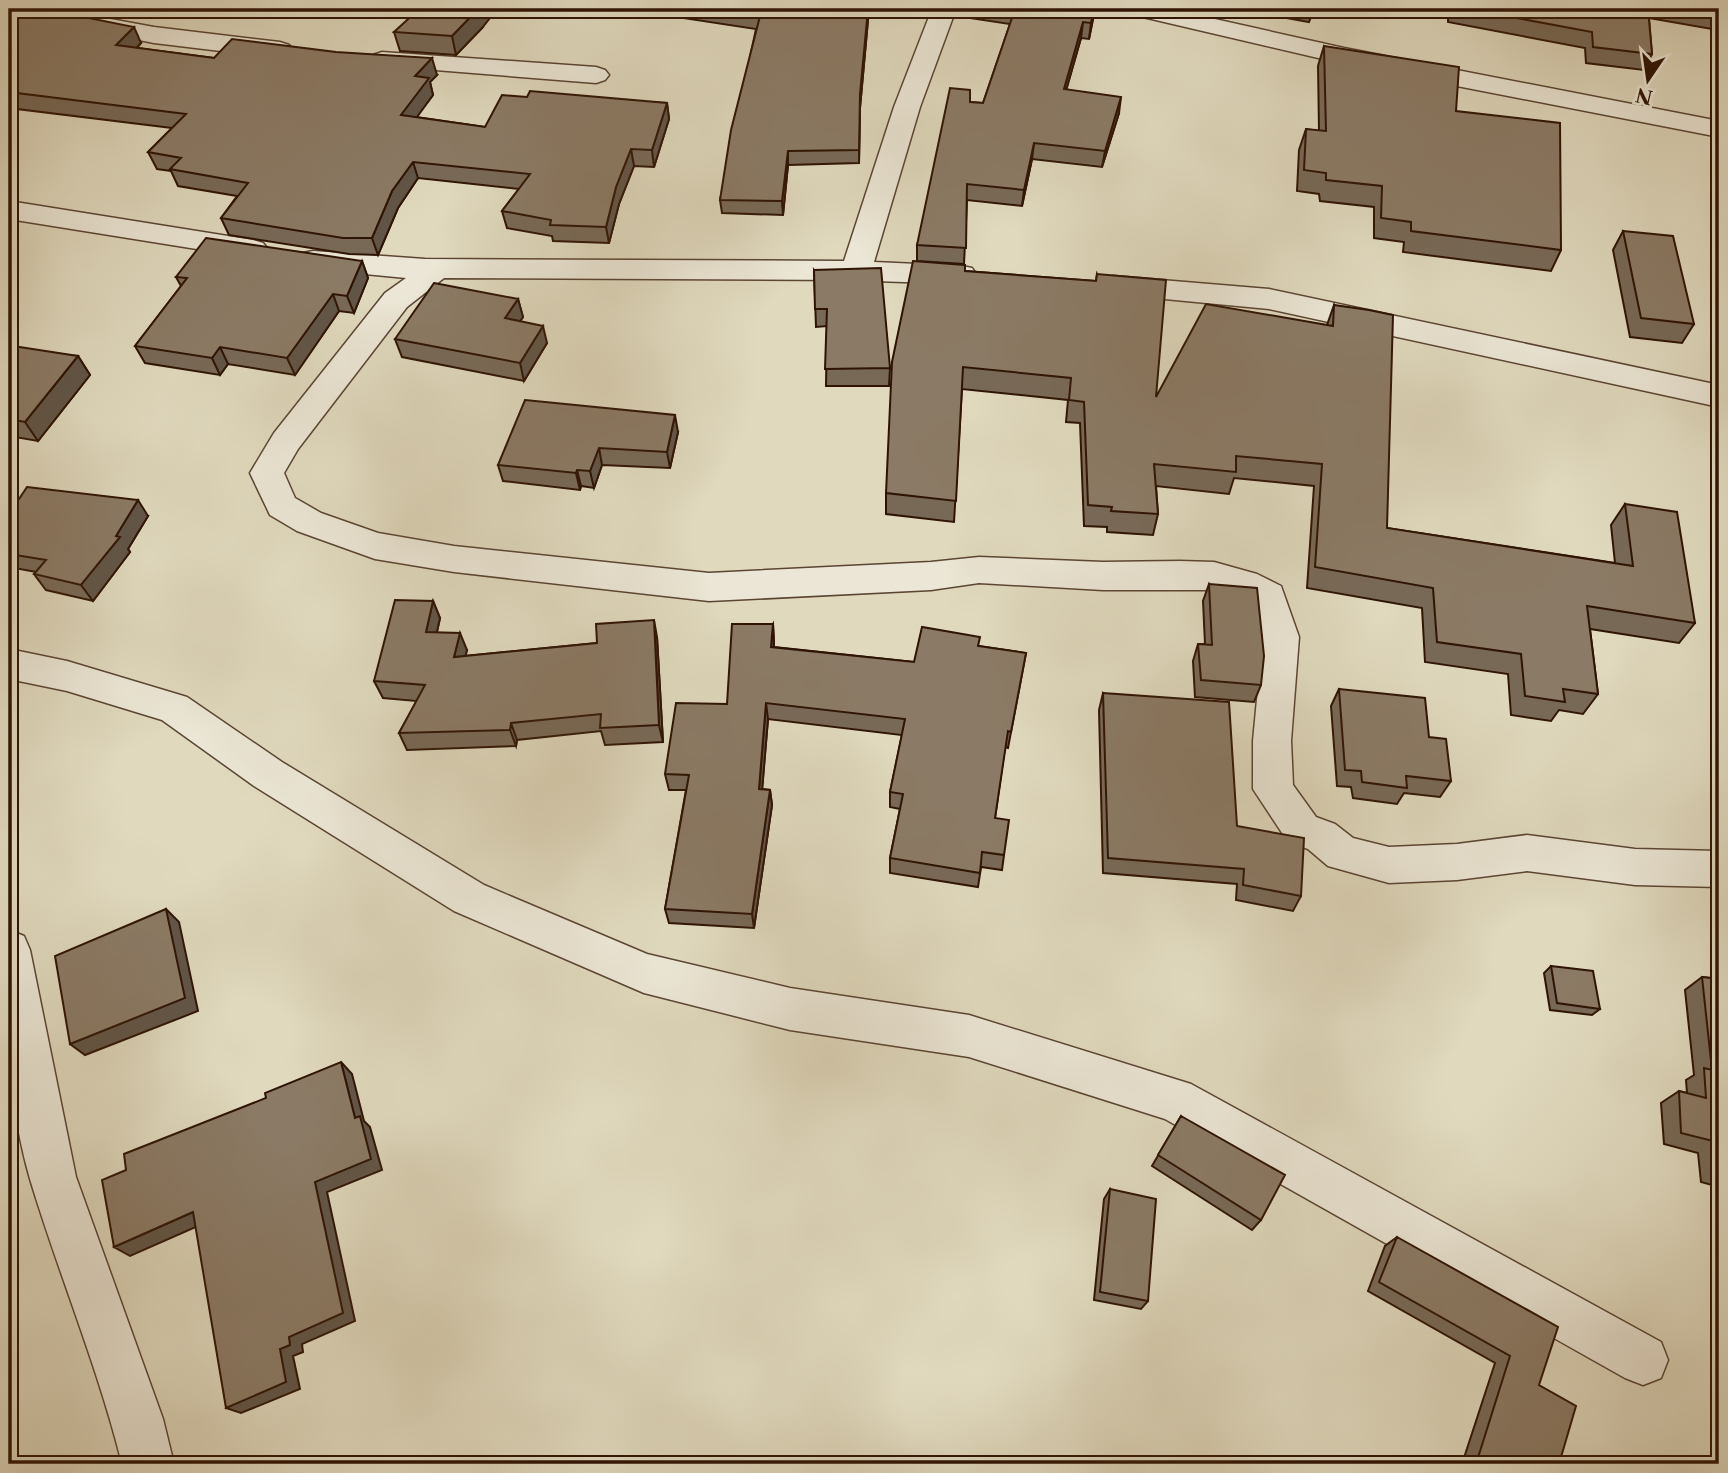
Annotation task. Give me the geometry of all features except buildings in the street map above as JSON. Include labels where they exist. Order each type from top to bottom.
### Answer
[{"type":"street","points":[[19,9],[153,35],[303,53]]},
{"type":"street","points":[[857,268],[907,107],[944,9]]},
{"type":"street","points":[[1139,9],[1344,56],[1719,129]]},
{"type":"street","points":[[355,58],[596,75]]},
{"type":"street","points":[[9,210],[349,266],[390,284]]},
{"type":"street","points":[[995,277],[857,268],[599,273],[437,269],[390,284],[267,473],[282,506],[309,523],[375,546],[454,559],[709,587],[931,576],[979,570],[1102,576],[1180,574],[1214,576],[1244,584],[1268,596],[1281,637],[1272,741],[1273,789],[1302,830],[1321,836],[1342,853],[1388,864],[1457,862],[1527,853],[1635,867],[1719,869]]},
{"type":"street","points":[[1091,284],[1269,299],[1719,396]]},
{"type":"street","points":[[9,664],[66,676],[174,708],[268,774],[469,898],[644,973],[790,1009],[969,1036],[1175,1100],[1643,1360]]},
{"type":"street","points":[[9,950],[53,1177],[137,1419],[148,1464]]}]
